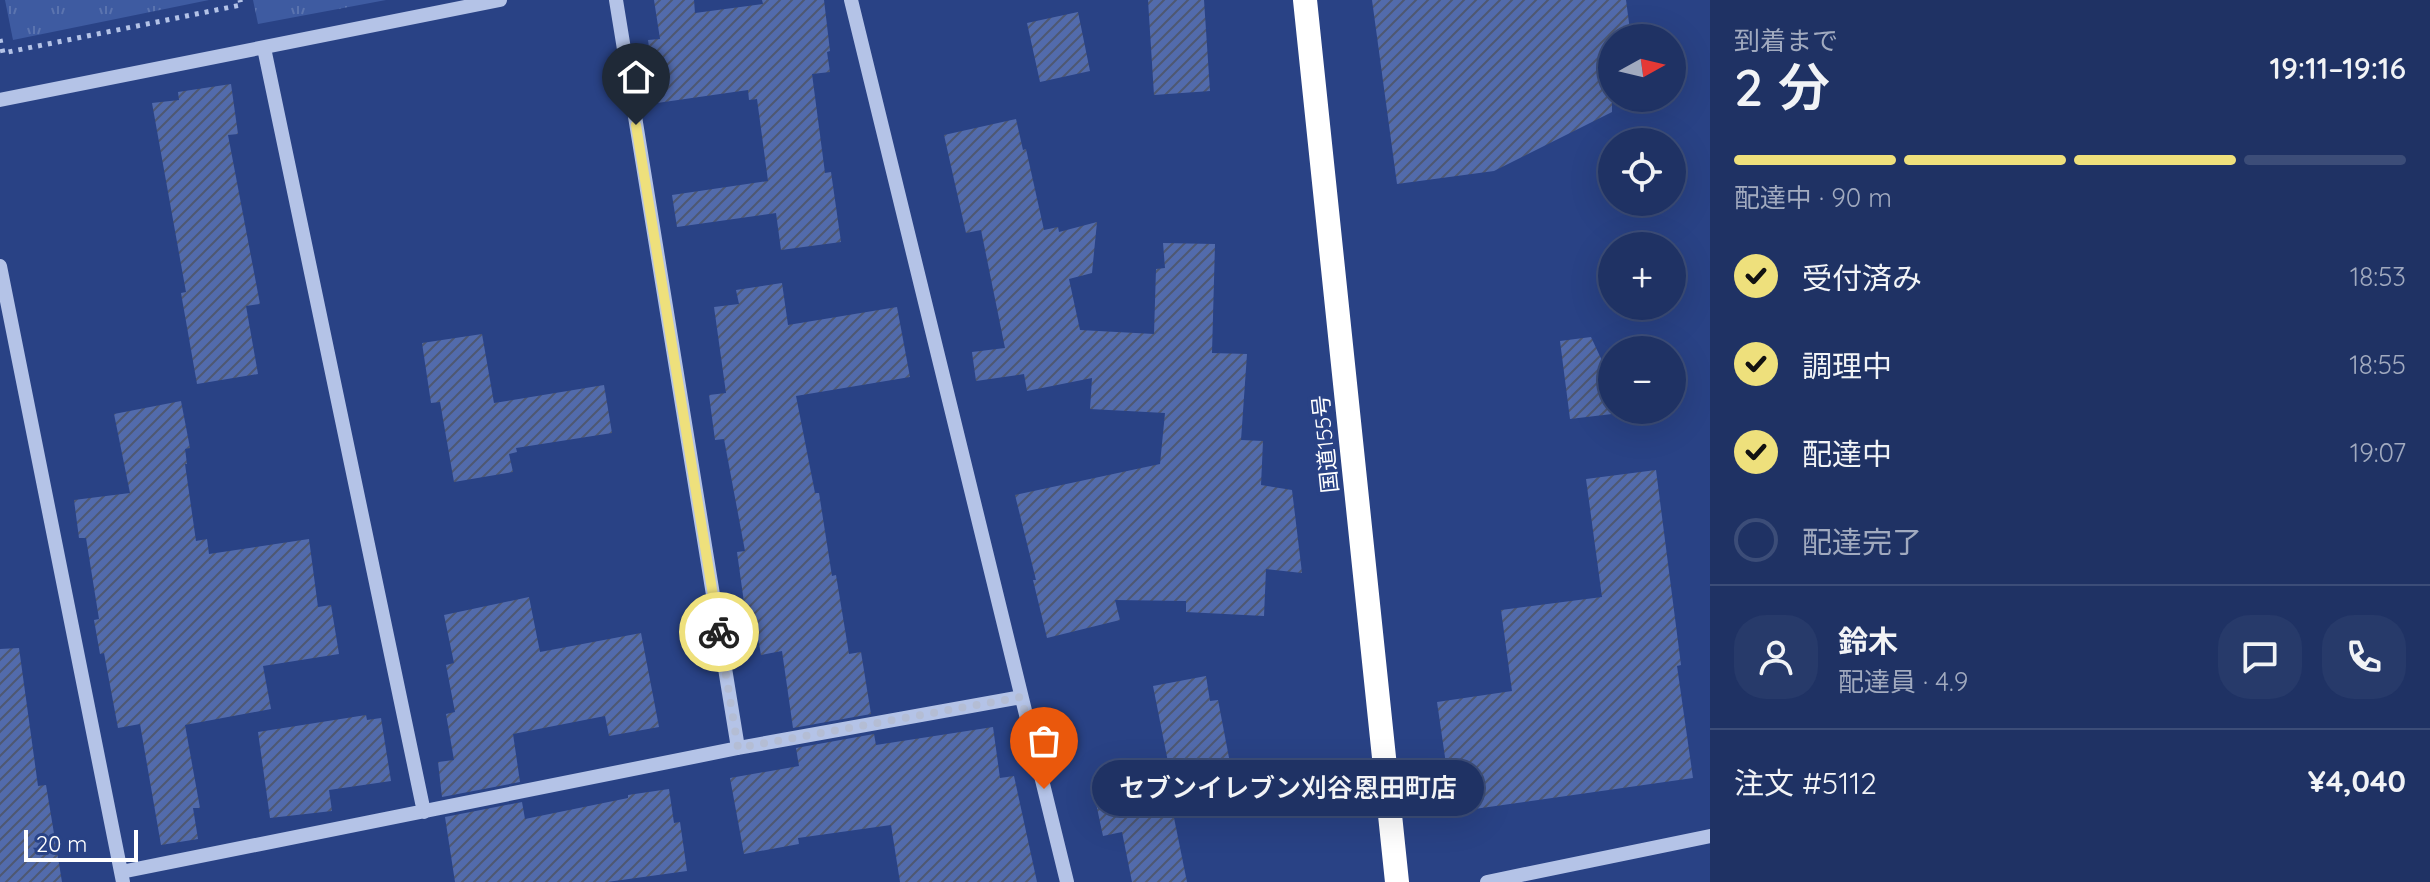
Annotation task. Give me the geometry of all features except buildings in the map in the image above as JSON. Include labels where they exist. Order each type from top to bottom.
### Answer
[{"type":"highway","name":"国道155号","points":[[1305,0],[1397,882]]},
{"type":"street","points":[[0,100],[500,0]]},
{"type":"street","points":[[616,0],[738,748]]},
{"type":"street","points":[[851,0],[1067,882]]},
{"type":"street","points":[[264,48],[424,812]]},
{"type":"street","points":[[0,266],[122,877],[738,748],[1021,697]]},
{"type":"street","points":[[1487,882],[1710,836]]},
{"type":"path","points":[[0,39],[3,53],[241,5],[240,0]]},
{"type":"green space","points":[[5,0],[209,0],[13,40]]},
{"type":"green space","points":[[253,0],[386,0],[258,24]]},
{"type":"way so far","points":[[719,632],[738,748],[1021,697],[1044,789]]},
{"type":"place","name":"セブンイレブン刈谷恩田町店","points":[[1044,789]]},
{"type":"route","points":[[636,125],[719,632]]}]
